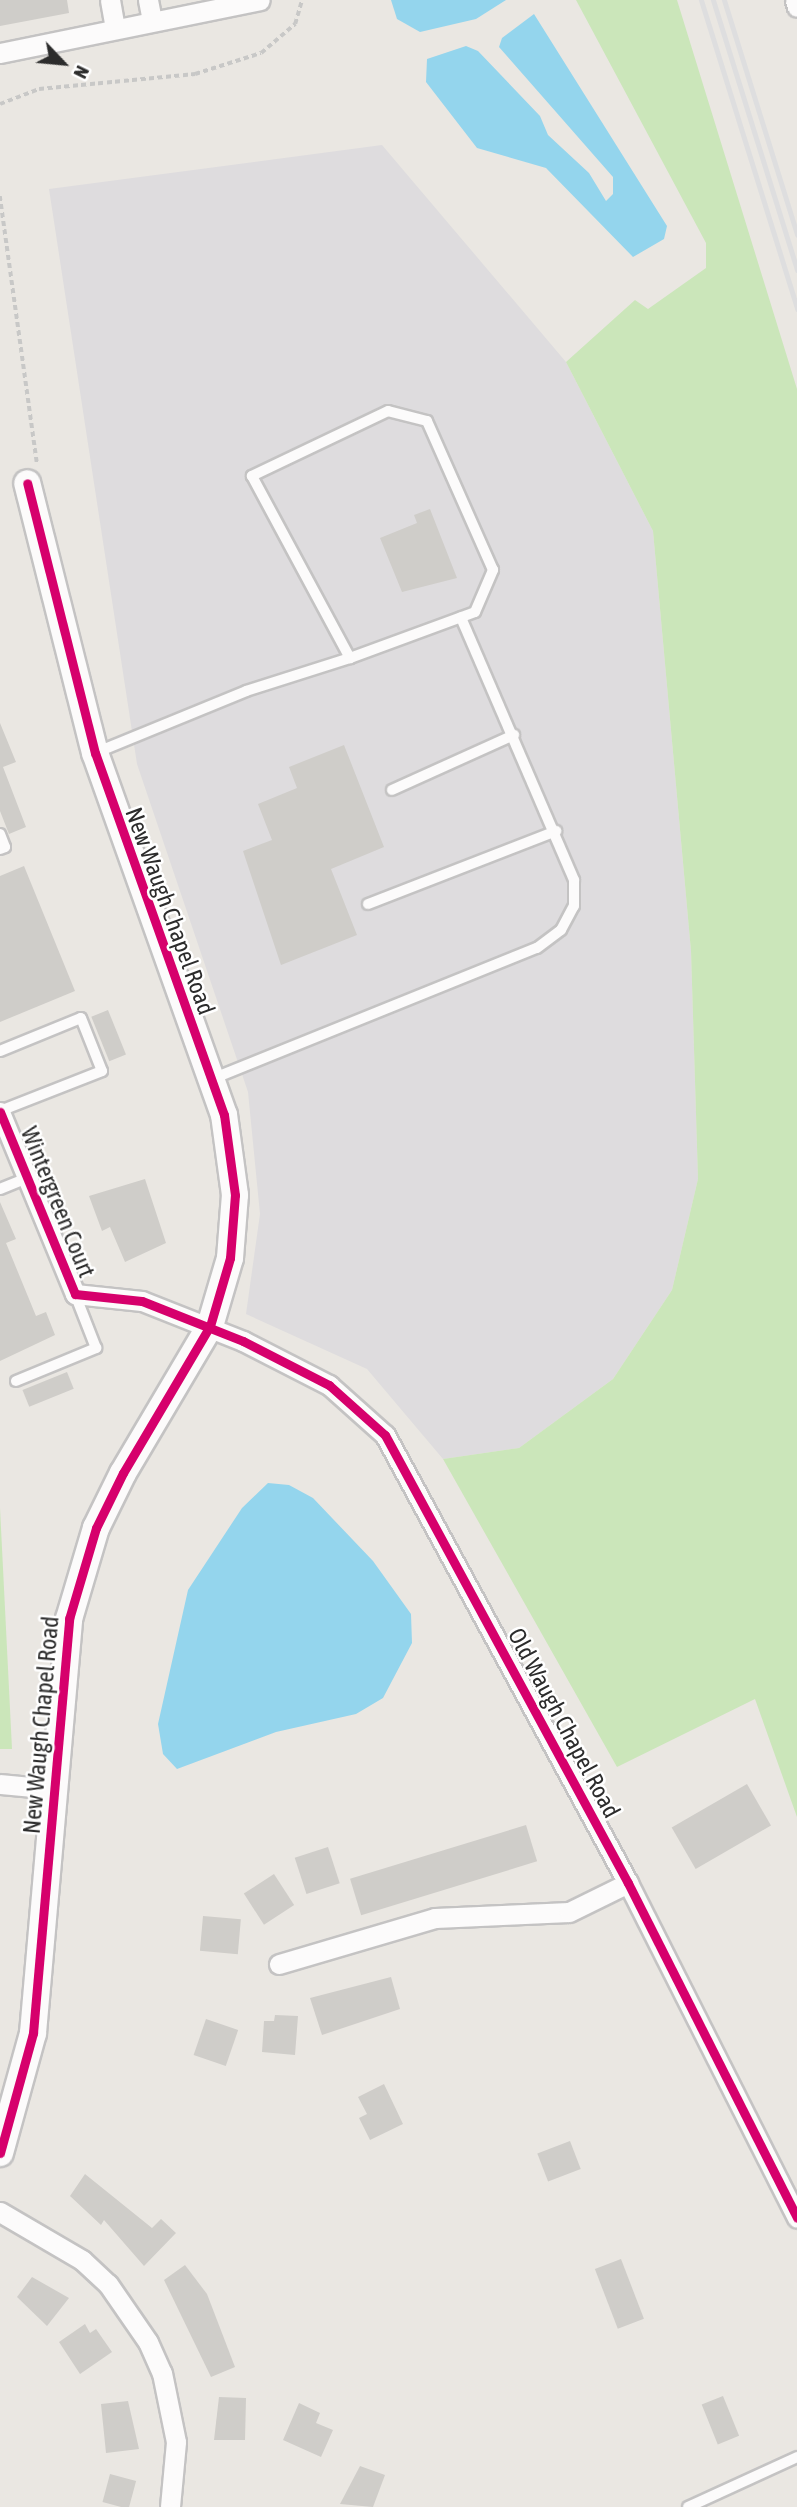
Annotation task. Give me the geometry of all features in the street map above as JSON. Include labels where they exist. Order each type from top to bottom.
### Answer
[{"type":"street","points":[[110,0],[115,29]]},
{"type":"street","points":[[148,0],[152,21]]},
{"type":"street","points":[[0,53],[260,0]]},
{"type":"street","points":[[795,0],[797,7]]},
{"type":"street","name":"New Waugh Chapel Road","points":[[0,2152],[33,2033],[63,1664],[80,1573],[123,1473],[210,1326],[230,1258],[235,1195],[230,1141],[212,1080],[145,908],[95,753],[34,479]]},
{"type":"street","name":"Wintergreen Court","points":[[0,1111],[75,1294],[142,1301],[210,1326]]},
{"type":"street","name":"Old Waugh Chapel Road","points":[[210,1326],[329,1385],[385,1435],[628,1883],[797,2218]]},
{"type":"street","points":[[0,1784],[53,1789]]},
{"type":"street","points":[[279,1964],[435,1918],[569,1912],[628,1883]]},
{"type":"street","points":[[0,2212],[82,2260],[115,2293],[148,2342],[176,2442],[170,2507]]},
{"type":"lane","points":[[95,753],[246,691],[350,658],[475,612],[494,570],[427,421],[388,411],[253,476],[350,658]]},
{"type":"lane","points":[[212,1080],[537,948],[561,930],[574,906],[575,880],[556,831],[461,617]]},
{"type":"lane","points":[[391,790],[514,735]]},
{"type":"lane","points":[[368,904],[556,831]]},
{"type":"lane","points":[[0,834],[5,847],[0,849]]},
{"type":"lane","points":[[0,1051],[81,1018],[102,1071],[0,1111]]},
{"type":"lane","points":[[0,1189],[27,1178]]},
{"type":"lane","points":[[16,1381],[96,1348],[75,1294]]},
{"type":"lane","points":[[688,2507],[797,2457]]},
{"type":"path","points":[[0,104],[39,89],[228,65],[272,46],[295,24],[302,0]]},
{"type":"path","points":[[0,196],[9,296],[34,479]]},
{"type":"shaded area","points":[[382,145],[566,362],[653,531],[691,951],[698,1179],[672,1290],[613,1379],[519,1448],[443,1459],[367,1369],[246,1314],[260,1214],[248,1092],[137,764],[49,189]]},
{"type":"green space","points":[[576,0],[677,0],[797,389],[797,1817],[755,1699],[617,1767],[443,1459],[519,1448],[613,1379],[672,1290],[698,1179],[691,951],[653,531],[566,362],[635,300],[648,309],[706,268],[706,243]]},
{"type":"green space","points":[[0,1508],[12,1749],[0,1749]]},
{"type":"water","points":[[391,0],[506,0],[476,19],[420,32],[397,19]]},
{"type":"water","points":[[534,14],[667,226],[664,239],[633,257],[546,168],[477,148],[426,82],[427,59],[466,46],[478,51],[540,116],[548,135],[589,173],[606,201],[613,194],[613,177],[499,47],[502,38]]},
{"type":"water","points":[[268,1483],[289,1485],[313,1498],[373,1561],[411,1614],[412,1643],[383,1698],[356,1714],[276,1732],[177,1769],[163,1754],[158,1724],[188,1590],[242,1508]]},
{"type":"building","points":[[0,0],[67,0],[69,13],[0,26]]},
{"type":"building","points":[[430,509],[457,578],[402,592],[380,538],[417,523],[414,515]]},
{"type":"building","points":[[0,723],[16,762],[3,767],[26,827],[9,834],[0,811]]},
{"type":"building","points":[[344,745],[384,847],[331,869],[357,935],[281,965],[243,851],[272,840],[258,804],[297,788],[289,767]]},
{"type":"building","points":[[24,866],[75,991],[0,1022],[0,876]]},
{"type":"building","points":[[108,1010],[126,1055],[109,1061],[91,1017]]},
{"type":"building","points":[[145,1179],[166,1243],[125,1262],[110,1227],[102,1231],[89,1196]]},
{"type":"building","points":[[0,1202],[16,1239],[6,1243],[36,1316],[46,1312],[55,1335],[0,1361]]},
{"type":"building","points":[[67,1372],[74,1389],[29,1407],[22,1390]]},
{"type":"building","points":[[747,1784],[771,1826],[696,1869],[672,1828]]},
{"type":"building","points":[[526,1825],[537,1861],[361,1915],[350,1879]]},
{"type":"building","points":[[328,1847],[340,1883],[306,1894],[295,1858]]},
{"type":"building","points":[[274,1874],[294,1905],[264,1925],[244,1894]]},
{"type":"building","points":[[203,1916],[241,1919],[238,1954],[200,1951]]},
{"type":"building","points":[[391,1977],[400,2009],[322,2035],[310,1998]]},
{"type":"building","points":[[275,2015],[298,2016],[295,2055],[262,2052],[264,2021],[274,2021]]},
{"type":"building","points":[[206,2019],[238,2030],[226,2066],[194,2055]]},
{"type":"building","points":[[384,2084],[403,2124],[370,2140],[359,2118],[367,2114],[358,2097]]},
{"type":"building","points":[[570,2141],[581,2169],[548,2182],[537,2154]]},
{"type":"building","points":[[85,2174],[152,2228],[161,2219],[176,2233],[144,2266],[104,2220],[101,2225],[70,2196]]},
{"type":"building","points":[[621,2259],[644,2319],[618,2329],[595,2269]]},
{"type":"building","points":[[185,2265],[207,2294],[235,2367],[211,2377],[164,2280]]},
{"type":"building","points":[[32,2277],[69,2298],[47,2326],[17,2297]]},
{"type":"building","points":[[85,2324],[90,2333],[96,2329],[112,2352],[80,2374],[59,2342]]},
{"type":"building","points":[[723,2396],[739,2436],[718,2444],[702,2405]]},
{"type":"building","points":[[219,2397],[246,2398],[245,2440],[214,2440]]},
{"type":"building","points":[[128,2401],[139,2449],[106,2453],[101,2404]]},
{"type":"building","points":[[299,2403],[320,2413],[316,2423],[333,2430],[321,2457],[283,2440]]},
{"type":"building","points":[[360,2466],[385,2475],[373,2507],[340,2504]]},
{"type":"building","points":[[110,2474],[136,2481],[129,2507],[102,2502]]},
{"type":"railway","points":[[701,0],[797,309]]},
{"type":"railway","points":[[713,0],[797,270]]},
{"type":"railway","points":[[724,0],[797,235]]},
{"type":"cycle path","points":[[0,2153],[33,2033],[69,1619],[96,1528],[123,1473],[210,1326],[230,1258],[235,1195],[224,1115],[95,753],[27,483]]},
{"type":"cycle path","points":[[0,1112],[75,1294],[142,1301],[243,1341],[329,1385],[385,1435],[628,1883],[797,2218]]}]
